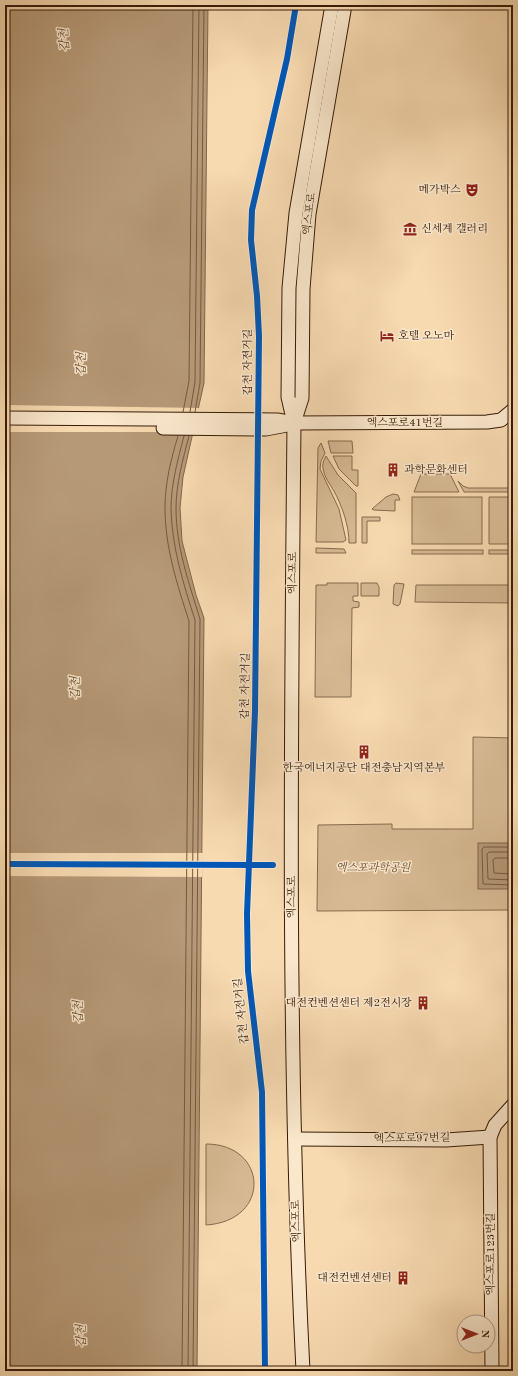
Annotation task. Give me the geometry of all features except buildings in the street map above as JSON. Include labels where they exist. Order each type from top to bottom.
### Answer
[{"type":"main road","name":"엑스포로","points":[[303,1371],[295,1139],[291,924],[294,423],[288,397],[289,288],[296,214],[332,5]]},
{"type":"main road","name":"엑스포로","points":[[294,423],[302,398],[303,289],[309,214],[344,5]]},
{"type":"main road","name":"엑스포로41번길","points":[[267,424],[494,422],[506,417],[513,410]]},
{"type":"main road","points":[[5,418],[267,424]]},
{"type":"main road","points":[[5,426],[267,424]]},
{"type":"main road","points":[[490,1136],[495,1125],[513,1105]]},
{"type":"main road","name":"엑스포로97번길","points":[[295,1139],[446,1140],[490,1136]]},
{"type":"main road","name":"엑스포로123번길","points":[[490,1136],[492,1371]]},
{"type":"green space","points":[[328,441],[352,441],[353,453],[331,453]]},
{"type":"green space","points":[[321,443],[325,453],[321,461],[320,469],[339,509],[346,540],[343,542],[316,542],[318,448]]},
{"type":"green space","points":[[326,456],[338,475],[356,493],[356,543],[349,543],[348,529],[342,509],[327,480],[323,465]]},
{"type":"green space","points":[[333,456],[352,456],[352,470],[358,470],[358,486],[356,486],[339,469]]},
{"type":"green space","points":[[421,474],[450,474],[459,492],[414,492]]},
{"type":"green space","points":[[458,481],[463,486],[468,488],[513,488],[513,492],[464,492]]},
{"type":"green space","points":[[393,494],[398,495],[400,500],[395,500],[395,511],[372,509],[386,497]]},
{"type":"green space","points":[[412,497],[482,497],[482,544],[412,544]]},
{"type":"green space","points":[[489,497],[513,497],[513,526],[509,527],[510,544],[489,544]]},
{"type":"green space","points":[[362,517],[380,517],[380,521],[367,521],[367,543],[362,543]]},
{"type":"green space","points":[[316,548],[344,549],[346,553],[316,553]]},
{"type":"green space","points":[[412,550],[483,550],[483,554],[412,554]]},
{"type":"green space","points":[[489,550],[513,550],[513,554],[489,554]]},
{"type":"green space","points":[[327,583],[358,583],[358,596],[353,596],[353,601],[359,602],[359,607],[352,608],[351,697],[315,697],[316,585],[327,585]]},
{"type":"green space","points":[[361,583],[377,583],[379,587],[379,596],[361,596]]},
{"type":"green space","points":[[396,583],[404,584],[400,604],[398,606],[393,604],[394,585]]},
{"type":"green space","points":[[416,585],[513,585],[513,603],[415,602]]},
{"type":"green space","name":"엑스포과학공원","points":[[473,737],[513,738],[513,910],[317,911],[318,825],[392,824],[392,829],[473,829]]},
{"type":"green space","points":[[206,1144],[227,1147],[241,1156],[251,1169],[254,1183],[251,1198],[243,1211],[227,1220],[206,1225]]},
{"type":"water","name":"갑천","points":[[5,5],[208,5],[204,383],[183,477],[180,508],[182,541],[196,595],[204,618],[197,1371],[5,1371]]},
{"type":"water","points":[[478,843],[513,843],[513,889],[478,889]]},
{"type":"pier","points":[[5,405],[202,408],[195,432],[5,432]]},
{"type":"pier","points":[[5,853],[203,853],[202,877],[5,876]]},
{"type":"cycle path","name":"갑천 자전거길","points":[[265,1371],[262,1092],[248,971],[247,914],[255,711],[259,336],[257,296],[251,240],[252,210],[287,59],[296,5]]},
{"type":"cycle path","points":[[5,864],[273,865]]},
{"type":"place","name":"메가박스","points":[[472,190]]},
{"type":"place","name":"신세계 갤러리","points":[[410,229]]},
{"type":"place","name":"호텔 오노마","points":[[387,336]]},
{"type":"place","name":"과학문화센터","points":[[393,470]]},
{"type":"place","name":"한국에너지공단 대전충남지역본부","points":[[364,752]]},
{"type":"place","name":"대전컨벤션센터 제2전시장","points":[[423,1003]]},
{"type":"place","name":"대전컨벤션센터","points":[[403,1278]]}]
